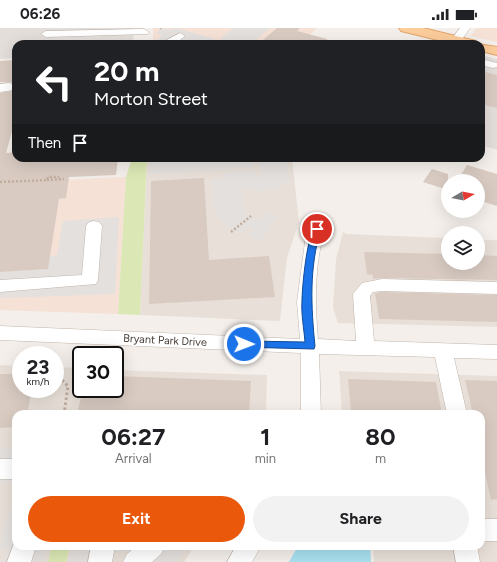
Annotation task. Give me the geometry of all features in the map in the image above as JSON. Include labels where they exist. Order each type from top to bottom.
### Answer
[{"type":"main road","points":[[406,28],[456,40]]},
{"type":"main road","points":[[485,48],[497,50]]},
{"type":"street","points":[[456,40],[465,28]]},
{"type":"street","points":[[46,34],[144,30]]},
{"type":"street","points":[[174,40],[180,36]]},
{"type":"street","points":[[485,63],[493,65]]},
{"type":"street","points":[[0,286],[90,280],[94,226]]},
{"type":"street","points":[[311,410],[310,346],[306,302],[313,242],[317,229]]},
{"type":"street","points":[[366,348],[361,294],[368,287],[382,285],[497,288]]},
{"type":"street","name":"Bryant Park Drive","points":[[0,333],[229,344],[497,352]]},
{"type":"street","points":[[443,350],[455,410]]},
{"type":"street","points":[[0,469],[12,469]]},
{"type":"street","points":[[485,530],[497,530]]},
{"type":"street","points":[[19,562],[23,550]]},
{"type":"street","points":[[100,562],[102,550]]},
{"type":"street","points":[[135,562],[148,550]]},
{"type":"street","points":[[239,562],[246,550]]},
{"type":"street","points":[[466,550],[468,562]]},
{"type":"path","points":[[47,180],[48,177],[59,177]]},
{"type":"path","points":[[0,182],[64,179]]},
{"type":"path","points":[[231,232],[251,216]]},
{"type":"path","points":[[64,382],[68,386],[65,410]]},
{"type":"shaded area","points":[[0,28],[134,28],[133,40],[12,40],[12,58],[0,59]]},
{"type":"shaded area","points":[[153,28],[317,28],[304,40],[153,40]]},
{"type":"shaded area","points":[[163,28],[169,30],[176,28],[218,40],[176,40],[168,38],[161,40],[158,39],[162,35],[156,33]]},
{"type":"shaded area","points":[[234,28],[270,28],[256,40],[220,39]]},
{"type":"shaded area","points":[[476,28],[497,28],[497,42],[471,36]]},
{"type":"shaded area","points":[[485,56],[497,59],[497,150],[485,146]]},
{"type":"shaded area","points":[[147,162],[292,162],[299,222],[287,258],[280,321],[140,315]]},
{"type":"shaded area","points":[[150,162],[287,162],[289,183],[278,186],[279,190],[252,191],[249,188],[242,191],[241,204],[247,214],[260,220],[265,212],[278,216],[262,240],[249,237],[253,229],[246,227],[240,234],[220,221],[214,205],[212,180],[222,180],[223,173],[255,171],[256,176],[260,176],[262,170],[259,164],[253,163],[252,168],[149,174]]},
{"type":"shaded area","points":[[126,177],[118,314],[0,310],[0,183]]},
{"type":"shaded area","points":[[119,217],[115,294],[0,298],[0,272],[48,269],[50,256],[57,255],[63,221]]},
{"type":"shaded area","points":[[343,232],[347,234],[441,238],[441,270],[485,270],[485,240],[497,240],[497,327],[338,323],[333,308],[336,259]]},
{"type":"shaded area","points":[[0,365],[12,366],[12,398],[64,398],[64,367],[72,368],[72,398],[124,398],[124,370],[267,375],[266,410],[12,410],[12,550],[192,550],[184,562],[0,562]]},
{"type":"shaded area","points":[[339,371],[497,376],[497,562],[374,562],[373,550],[485,550],[485,410],[342,410]]},
{"type":"shaded area","points":[[12,448],[12,482],[0,483],[0,449]]},
{"type":"shaded area","points":[[12,507],[12,550],[46,550],[43,562],[1,562],[5,556],[5,550],[0,549]]},
{"type":"shaded area","points":[[71,550],[127,550],[127,552],[113,552],[111,562],[68,562]]},
{"type":"shaded area","points":[[134,550],[184,550],[176,562],[124,562]]},
{"type":"green space","points":[[131,162],[147,162],[140,315],[118,314],[126,177]]},
{"type":"green space","points":[[51,550],[69,550],[66,562],[48,562]]},
{"type":"water","points":[[296,550],[370,550],[371,562],[289,562]]},
{"type":"building","points":[[277,28],[300,28],[297,31],[327,39],[327,40],[263,40]]},
{"type":"building","points":[[12,60],[12,83],[0,82],[0,61]]},
{"type":"building","points":[[485,72],[497,75],[497,108],[485,105]]},
{"type":"building","points":[[12,91],[12,131],[6,153],[12,152],[12,162],[118,162],[116,175],[69,177],[66,198],[59,199],[48,269],[0,272],[0,93]]},
{"type":"building","points":[[467,165],[497,174],[497,206],[485,202],[485,174],[461,174]]},
{"type":"building","points":[[432,169],[448,174],[441,174],[441,188],[423,182]]},
{"type":"building","points":[[204,178],[209,260],[269,256],[275,297],[149,304],[151,181]]},
{"type":"building","points":[[364,252],[441,254],[441,270],[485,270],[485,255],[497,256],[497,280],[373,279],[373,275],[367,274]]},
{"type":"building","points":[[375,293],[497,295],[497,322],[379,319]]},
{"type":"building","points":[[0,374],[12,374],[12,398],[30,398],[28,410],[12,410],[12,427],[0,428]]},
{"type":"building","points":[[124,376],[251,381],[249,410],[78,410],[81,398],[124,398]]},
{"type":"building","points":[[348,379],[436,382],[441,410],[351,410]]},
{"type":"building","points":[[465,380],[497,381],[497,499],[491,500],[485,472],[485,410],[472,410]]},
{"type":"route","points":[[244,344],[310,346],[306,302],[313,242],[317,229]]}]
